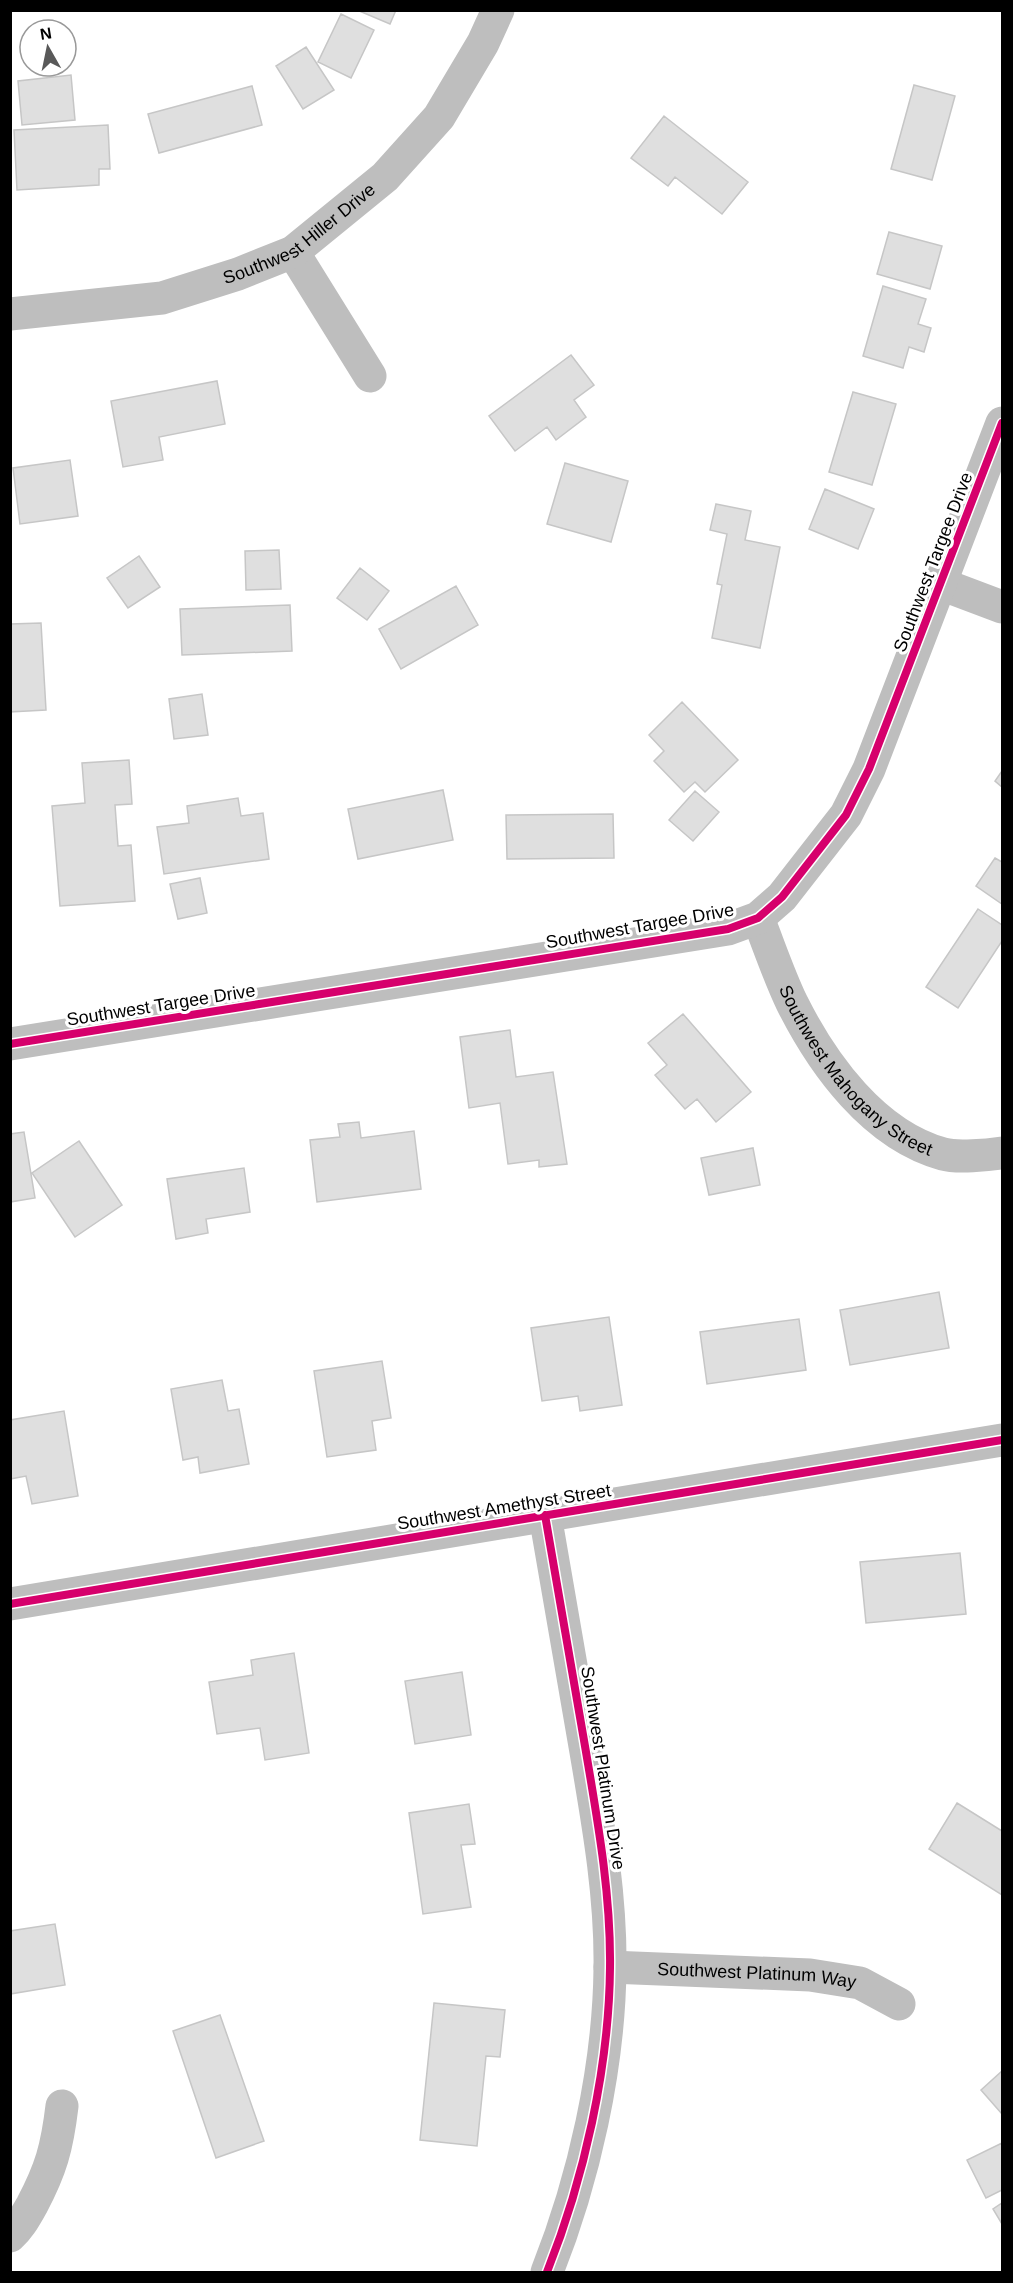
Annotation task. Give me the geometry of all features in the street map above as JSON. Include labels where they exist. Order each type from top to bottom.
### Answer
[{"type":"street","name":"Southwest Hiller Drive","points":[[10,314],[162,298],[238,274],[293,252],[385,177],[439,117],[483,43],[498,10]]},
{"type":"street","points":[[293,252],[370,376]]},
{"type":"street","name":"Southwest Targee Drive","points":[[10,1044],[728,929],[758,918],[782,897],[846,815],[869,769],[1002,423]]},
{"type":"street","points":[[940,584],[1002,607]]},
{"type":"street","name":"Southwest Mahogany Street","points":[[758,918],[797,1012],[814,1042],[861,1104],[900,1136],[945,1155],[1002,1153]]},
{"type":"street","name":"Southwest Amethyst Street","points":[[10,1604],[1002,1440]]},
{"type":"street","name":"Southwest Platinum Drive","points":[[546,1515],[605,1867],[610,1967],[604,2050],[589,2132],[562,2234],[547,2272]]},
{"type":"street","name":"Southwest Platinum Way","points":[[610,1967],[810,1975],[860,1983],[899,2004]]},
{"type":"street","points":[[10,2236],[20,2228],[48,2175],[58,2141],[62,2106]]},
{"type":"building","points":[[357,10],[396,10],[390,24]]},
{"type":"building","points":[[341,14],[374,30],[351,78],[318,62]]},
{"type":"building","points":[[306,47],[334,90],[303,109],[276,66]]},
{"type":"building","points":[[71,78],[75,120],[22,125],[18,81]]},
{"type":"building","points":[[914,85],[955,96],[932,180],[891,169]]},
{"type":"building","points":[[252,86],[262,125],[159,153],[148,114]]},
{"type":"building","points":[[664,116],[748,182],[722,214],[675,177],[668,186],[631,158]]},
{"type":"building","points":[[108,125],[110,169],[99,169],[99,185],[17,190],[14,130]]},
{"type":"building","points":[[889,232],[942,246],[930,289],[877,274]]},
{"type":"building","points":[[883,286],[926,299],[918,324],[931,328],[924,352],[909,347],[903,368],[863,356]]},
{"type":"building","points":[[571,355],[594,385],[574,400],[586,417],[556,440],[547,427],[515,451],[489,416]]},
{"type":"building","points":[[217,381],[225,424],[159,437],[163,460],[123,467],[111,401]]},
{"type":"building","points":[[853,392],[896,404],[872,485],[829,472]]},
{"type":"building","points":[[70,460],[78,516],[20,524],[13,468]]},
{"type":"building","points":[[565,463],[628,481],[611,542],[547,524]]},
{"type":"building","points":[[825,489],[874,509],[858,549],[809,529]]},
{"type":"building","points":[[716,504],[751,511],[745,540],[780,547],[760,648],[712,638],[722,585],[717,584],[727,534],[710,530]]},
{"type":"building","points":[[279,550],[281,589],[246,590],[245,551]]},
{"type":"building","points":[[139,556],[160,587],[128,608],[107,578]]},
{"type":"building","points":[[360,568],[389,591],[367,620],[337,598]]},
{"type":"building","points":[[456,586],[478,625],[401,669],[379,629]]},
{"type":"building","points":[[290,605],[292,651],[182,655],[180,609]]},
{"type":"building","points":[[41,623],[46,710],[10,712],[10,624]]},
{"type":"building","points":[[202,694],[208,735],[174,739],[169,699]]},
{"type":"building","points":[[682,702],[738,760],[705,792],[695,782],[684,792],[654,761],[664,751],[649,735]]},
{"type":"building","points":[[129,760],[132,804],[115,805],[118,846],[131,845],[135,901],[60,906],[52,806],[85,803],[82,763]]},
{"type":"building","points":[[1002,771],[1002,787],[995,781]]},
{"type":"building","points":[[443,790],[453,840],[358,859],[348,809]]},
{"type":"building","points":[[695,791],[719,812],[693,841],[669,820]]},
{"type":"building","points":[[238,798],[241,816],[263,813],[269,859],[164,874],[157,827],[189,823],[187,806]]},
{"type":"building","points":[[613,814],[614,858],[507,859],[506,815]]},
{"type":"building","points":[[995,858],[1002,862],[1002,904],[976,886]]},
{"type":"building","points":[[200,878],[207,913],[178,919],[170,884]]},
{"type":"building","points":[[978,909],[1002,925],[1002,941],[958,1008],[926,987]]},
{"type":"building","points":[[683,1014],[751,1092],[716,1122],[697,1099],[685,1109],[655,1075],[667,1065],[648,1043]]},
{"type":"building","points":[[510,1030],[516,1077],[553,1072],[567,1164],[539,1167],[539,1160],[508,1164],[500,1103],[469,1108],[460,1037]]},
{"type":"building","points":[[359,1122],[361,1138],[414,1131],[421,1189],[317,1202],[310,1140],[340,1137],[338,1124]]},
{"type":"building","points":[[24,1132],[35,1198],[10,1202],[10,1134]]},
{"type":"building","points":[[79,1141],[122,1205],[75,1237],[32,1173]]},
{"type":"building","points":[[753,1148],[760,1185],[709,1195],[701,1158]]},
{"type":"building","points":[[244,1168],[250,1212],[206,1219],[208,1233],[176,1239],[167,1179]]},
{"type":"building","points":[[939,1292],[949,1348],[850,1365],[840,1310]]},
{"type":"building","points":[[609,1317],[622,1405],[580,1411],[578,1396],[542,1401],[531,1328]]},
{"type":"building","points":[[799,1319],[806,1370],[707,1384],[700,1332]]},
{"type":"building","points":[[382,1361],[391,1418],[372,1421],[376,1450],[327,1457],[314,1371]]},
{"type":"building","points":[[222,1380],[228,1411],[239,1409],[249,1464],[200,1473],[198,1457],[183,1460],[171,1389]]},
{"type":"building","points":[[64,1411],[78,1496],[32,1504],[26,1476],[10,1479],[10,1420]]},
{"type":"building","points":[[960,1553],[966,1614],[866,1623],[860,1562]]},
{"type":"building","points":[[294,1653],[309,1753],[265,1760],[260,1728],[217,1734],[209,1682],[253,1675],[251,1660]]},
{"type":"building","points":[[462,1672],[471,1735],[415,1744],[405,1681]]},
{"type":"building","points":[[957,1803],[1002,1831],[1002,1895],[929,1849]]},
{"type":"building","points":[[469,1804],[475,1844],[461,1845],[471,1907],[423,1914],[409,1813]]},
{"type":"building","points":[[55,1924],[65,1985],[10,1994],[10,1931]]},
{"type":"building","points":[[434,2003],[505,2010],[500,2057],[486,2056],[477,2146],[420,2140]]},
{"type":"building","points":[[220,2015],[264,2141],[216,2158],[173,2031]]},
{"type":"building","points":[[1002,2071],[1002,2114],[981,2090]]},
{"type":"building","points":[[1002,2143],[1002,2190],[986,2198],[967,2160]]},
{"type":"building","points":[[1002,2203],[1002,2224],[993,2209]]},
{"type":"cycle path","points":[[10,1044],[728,929],[758,918],[782,897],[846,815],[869,769],[1002,423]]},
{"type":"cycle path","points":[[10,1604],[1002,1440]]},
{"type":"cycle path","points":[[545,1515],[599,1832],[610,1941],[609,2006],[592,2123],[572,2199],[547,2272]]}]
